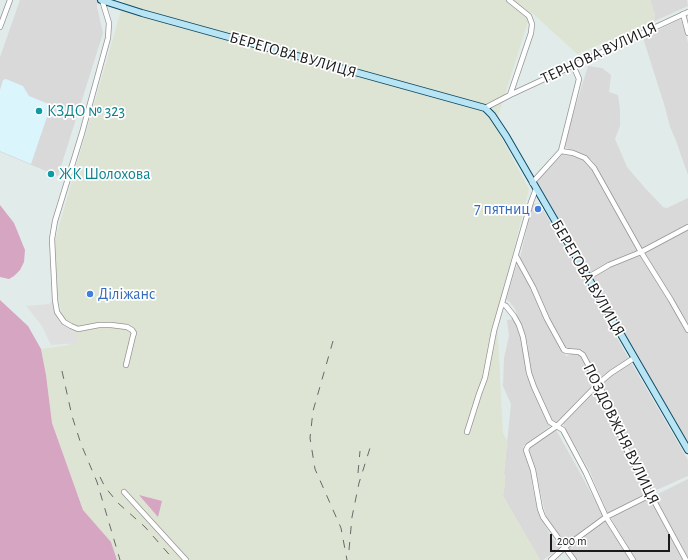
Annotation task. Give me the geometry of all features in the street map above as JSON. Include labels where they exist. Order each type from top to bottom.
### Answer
[{"type":"street","points":[[0,27],[10,0]]},
{"type":"street","points":[[102,0],[109,23],[108,38],[82,133],[55,221],[52,239],[55,300],[58,312],[64,322],[78,329],[111,325],[127,327],[132,330],[134,333],[126,365]]},
{"type":"street","name":"БЕРЕГОВА ВУЛИЦЯ","points":[[102,0],[163,19],[485,108],[499,124],[688,450]]},
{"type":"street","points":[[485,108],[510,95],[531,33],[532,24],[529,16],[508,0]]},
{"type":"street","name":"ТЕРНОВА ВУЛИЦЯ","points":[[510,95],[688,12]]},
{"type":"street","points":[[683,14],[688,33]]},
{"type":"street","points":[[467,432],[485,378],[494,331],[516,256],[534,186],[561,152],[579,79],[573,65]]},
{"type":"street","points":[[561,152],[573,153],[585,158],[594,168],[641,252],[688,330]]},
{"type":"street","points":[[587,278],[609,265],[641,252],[688,228]]},
{"type":"street","name":"ПОЗДОВЖНЯ ВУЛИЦЯ","points":[[516,256],[533,286],[547,318],[564,350],[581,353],[598,384],[626,449],[686,560]]},
{"type":"street","points":[[502,304],[506,306],[519,325],[523,337],[529,373],[550,422],[563,430],[586,473],[606,516],[633,560]]},
{"type":"street","points":[[574,560],[543,517],[540,509],[533,470],[526,453],[527,448],[557,426],[598,384],[611,373],[634,358]]},
{"type":"street","points":[[124,492],[186,560]]},
{"type":"street","points":[[551,560],[565,547],[606,516],[650,495]]},
{"type":"shaded area","points":[[20,0],[98,0],[97,7],[103,33],[58,176],[0,152],[0,57]]},
{"type":"shaded area","points":[[124,0],[650,0],[655,15],[655,21],[577,54],[531,12],[495,126],[529,189],[497,316],[503,433],[507,440],[504,473],[505,485],[503,496],[540,560],[117,560],[111,542],[83,510],[52,423],[41,349],[69,345],[57,294],[55,240]]},
{"type":"shaded area","points":[[650,0],[687,0],[688,6],[655,21],[655,15]]},
{"type":"shaded area","points":[[680,19],[688,43],[688,175],[670,127],[643,38]]},
{"type":"shaded area","points":[[588,66],[602,68],[611,75],[609,92],[618,95],[620,109],[620,126],[615,139],[627,167],[663,207],[667,208],[688,198],[688,225],[642,249],[592,160],[563,146]]},
{"type":"shaded area","points":[[6,79],[23,86],[29,96],[51,105],[31,164],[0,151],[0,90],[3,80]]},
{"type":"shaded area","points":[[562,155],[578,156],[593,169],[638,251],[610,263],[590,274],[537,181]]},
{"type":"shaded area","points":[[539,203],[629,359],[599,381],[590,366],[588,357],[586,357],[582,349],[576,350],[565,348],[557,335],[533,281],[520,258],[533,204]]},
{"type":"shaded area","points":[[0,205],[14,223],[25,250],[24,262],[20,270],[9,279],[0,277]]},
{"type":"shaded area","points":[[688,230],[688,326],[644,253]]},
{"type":"shaded area","points":[[640,255],[669,301],[688,335],[688,442],[592,277],[612,266]]},
{"type":"shaded area","points":[[519,263],[566,356],[572,354],[582,355],[596,384],[556,424],[551,421],[535,387],[530,373],[528,345],[515,309],[509,301],[506,300],[516,267]]},
{"type":"shaded area","points":[[0,300],[28,326],[41,349],[52,423],[83,510],[111,542],[117,560],[0,560]]},
{"type":"shaded area","points":[[52,301],[59,322],[78,334],[77,343],[51,345],[42,326],[26,306],[49,304]]},
{"type":"shaded area","points":[[514,319],[521,336],[533,389],[550,426],[523,446],[531,470],[532,484],[538,511],[550,535],[560,548],[543,560],[540,560],[503,496],[511,404],[503,386],[504,358],[509,336],[507,320]]},
{"type":"shaded area","points":[[629,363],[632,364],[688,460],[688,476],[652,492],[628,447],[600,385],[612,374]]},
{"type":"shaded area","points":[[597,388],[600,390],[625,450],[647,496],[608,514],[590,472],[562,422]]},
{"type":"shaded area","points":[[555,428],[604,516],[566,544],[546,517],[535,468],[528,450]]},
{"type":"shaded area","points":[[688,479],[688,558],[654,496]]},
{"type":"shaded area","points":[[139,495],[162,501],[158,517]]},
{"type":"shaded area","points":[[649,498],[683,560],[635,560],[623,541],[610,516]]},
{"type":"shaded area","points":[[605,519],[630,560],[577,560],[568,546]]},
{"type":"railway","points":[[333,341],[313,411],[310,438],[315,469],[341,528],[347,560]]},
{"type":"railway","points":[[62,371],[72,416],[81,444],[97,482],[120,560]]},
{"type":"railway","points":[[349,550],[352,517],[359,483],[370,448]]},
{"type":"railway","points":[[358,473],[360,451]]},
{"type":"railway","points":[[100,477],[105,487],[118,503],[145,527],[174,560]]},
{"type":"place","name":"КЗДО № 323","points":[[39,111]]},
{"type":"place","name":"ЖК Шолохова","points":[[51,174]]},
{"type":"place","name":"7 пятниц","points":[[538,209]]},
{"type":"place","name":"Діліжанс","points":[[90,294]]}]
